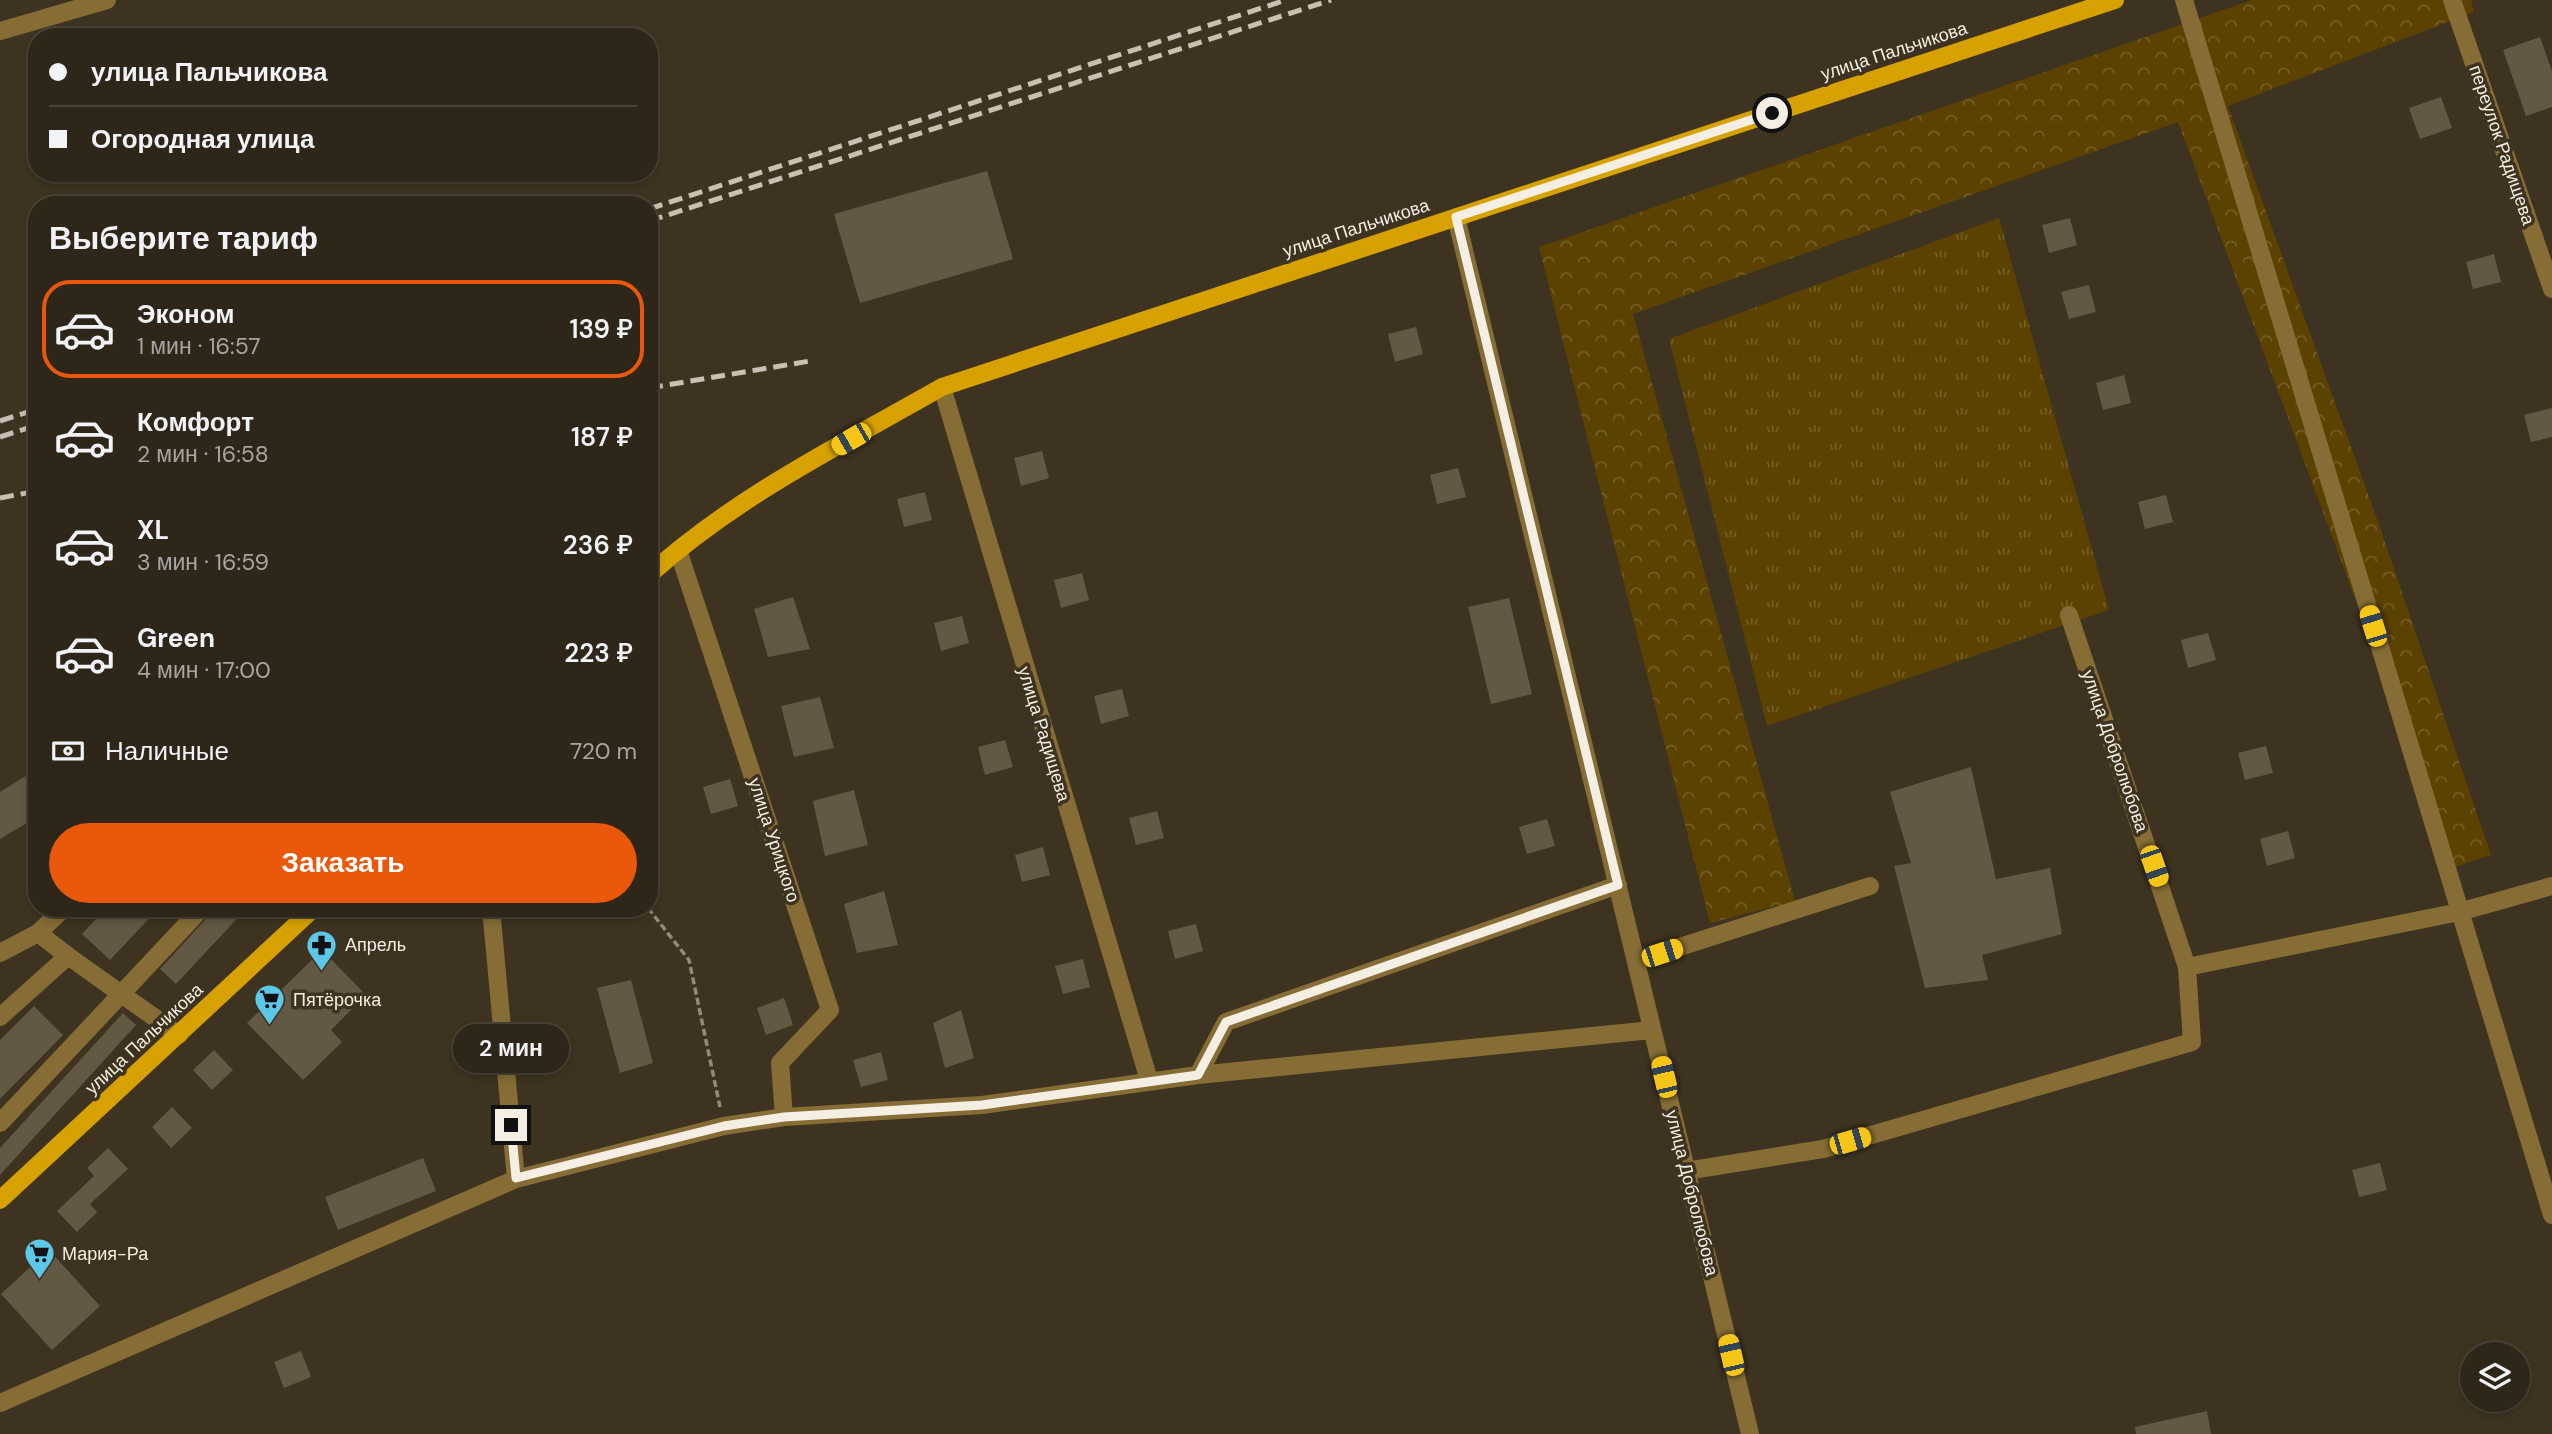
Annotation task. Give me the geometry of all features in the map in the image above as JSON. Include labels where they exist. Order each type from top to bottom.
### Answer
[{"type":"main road","name":"улица Пальчикова","points":[[658,567],[678,550],[768,488],[942,387],[2115,0]]},
{"type":"main road","name":"улица Пальчикова","points":[[0,1200],[304,917]]},
{"type":"street","points":[[0,31],[107,0]]},
{"type":"street","points":[[2184,0],[2552,1215]]},
{"type":"street","name":"переулок Радищева","points":[[2452,0],[2552,289]]},
{"type":"street","name":"улица Добролюбова","points":[[1456,217],[1750,1434]]},
{"type":"street","name":"улица Радищева","points":[[942,387],[1149,1080]]},
{"type":"street","name":"улица Урицкого","points":[[678,550],[830,1010],[780,1063],[784,1117]]},
{"type":"street","name":"улица Добролюбова","points":[[1686,1171],[1823,1149],[2192,1042],[2188,967],[2069,615]]},
{"type":"street","points":[[1198,1075],[1226,1022],[1618,885]]},
{"type":"street","points":[[1636,961],[1870,886]]},
{"type":"street","points":[[2188,967],[2459,912],[2552,886]]},
{"type":"street","points":[[0,953],[38,933],[55,917]]},
{"type":"street","points":[[0,1123],[194,917]]},
{"type":"street","points":[[492,917],[516,1178]]},
{"type":"street","points":[[38,933],[179,1035]]},
{"type":"street","points":[[0,1017],[68,956]]},
{"type":"street","points":[[0,1403],[516,1178],[724,1126],[784,1117],[982,1105],[1149,1080],[1652,1030]]},
{"type":"path","points":[[655,917],[689,960],[724,1126]]},
{"type":"green space","points":[[2252,0],[2471,0],[2474,12],[2228,106],[2377,519],[2491,855],[2455,867],[2178,122],[1633,314],[1795,901],[1710,923],[1539,247]]},
{"type":"green space","points":[[1999,218],[2109,610],[1767,726],[1669,339]]},
{"type":"building","points":[[2540,37],[2552,71],[2552,107],[2526,116],[2503,50]]},
{"type":"building","points":[[2441,97],[2452,128],[2420,139],[2409,108]]},
{"type":"building","points":[[987,171],[1013,259],[860,303],[834,214]]},
{"type":"building","points":[[2070,218],[2077,245],[2049,253],[2042,225]]},
{"type":"building","points":[[2494,254],[2501,282],[2473,289],[2466,262]]},
{"type":"building","points":[[2089,285],[2096,312],[2069,319],[2061,292]]},
{"type":"building","points":[[1416,327],[1423,354],[1395,362],[1388,334]]},
{"type":"building","points":[[2124,375],[2131,403],[2103,410],[2096,383]]},
{"type":"building","points":[[2552,408],[2552,437],[2531,442],[2524,415]]},
{"type":"building","points":[[1042,451],[1049,478],[1021,486],[1014,458]]},
{"type":"building","points":[[1458,468],[1466,497],[1437,504],[1430,475]]},
{"type":"building","points":[[925,492],[932,520],[904,527],[897,499]]},
{"type":"building","points":[[2166,495],[2173,522],[2145,529],[2138,502]]},
{"type":"building","points":[[1082,573],[1089,600],[1061,608],[1054,580]]},
{"type":"building","points":[[793,597],[810,649],[768,657],[754,609]]},
{"type":"building","points":[[1509,598],[1532,694],[1491,704],[1468,607]]},
{"type":"building","points":[[962,616],[969,643],[941,651],[934,623]]},
{"type":"building","points":[[2208,633],[2216,660],[2188,668],[2181,640]]},
{"type":"building","points":[[1122,689],[1129,716],[1101,724],[1094,696]]},
{"type":"building","points":[[820,697],[834,748],[794,757],[781,706]]},
{"type":"building","points":[[1005,740],[1013,767],[985,775],[978,747]]},
{"type":"building","points":[[2266,746],[2273,773],[2245,780],[2238,753]]},
{"type":"building","points":[[1971,767],[1996,879],[2050,868],[2062,934],[1982,955],[1988,980],[1925,988],[1894,866],[1911,863],[1890,792]]},
{"type":"building","points":[[28,775],[28,822],[0,839],[0,792]]},
{"type":"building","points":[[730,779],[738,806],[711,814],[703,787]]},
{"type":"building","points":[[854,790],[868,845],[825,856],[813,801]]},
{"type":"building","points":[[1157,811],[1164,838],[1136,845],[1129,818]]},
{"type":"building","points":[[1547,819],[1555,846],[1527,854],[1519,827]]},
{"type":"building","points":[[2288,831],[2295,858],[2267,866],[2260,839]]},
{"type":"building","points":[[1043,847],[1050,875],[1022,882],[1015,855]]},
{"type":"building","points":[[884,891],[898,945],[857,953],[844,904]]},
{"type":"building","points":[[98,917],[151,917],[110,960],[82,934]]},
{"type":"building","points":[[208,917],[239,917],[176,984],[160,969]]},
{"type":"building","points":[[1196,924],[1203,951],[1175,959],[1168,931]]},
{"type":"building","points":[[322,950],[366,995],[331,1030],[342,1042],[303,1080],[247,1023]]},
{"type":"building","points":[[1083,959],[1090,987],[1063,994],[1055,966]]},
{"type":"building","points":[[631,980],[653,1063],[620,1073],[597,988]]},
{"type":"building","points":[[784,998],[793,1025],[766,1035],[757,1008]]},
{"type":"building","points":[[34,1006],[63,1035],[0,1099],[0,1040]]},
{"type":"building","points":[[961,1010],[974,1058],[945,1068],[933,1023]]},
{"type":"building","points":[[123,1013],[136,1025],[0,1175],[0,1148]]},
{"type":"building","points":[[214,1050],[233,1070],[212,1090],[193,1070]]},
{"type":"building","points":[[881,1052],[888,1080],[861,1087],[853,1060]]},
{"type":"building","points":[[172,1107],[192,1128],[171,1148],[152,1127]]},
{"type":"building","points":[[108,1148],[128,1169],[90,1204],[97,1212],[77,1232],[57,1211],[94,1176],[87,1168]]},
{"type":"building","points":[[423,1158],[436,1191],[338,1230],[325,1197]]},
{"type":"building","points":[[2380,1163],[2387,1190],[2359,1197],[2352,1170]]},
{"type":"building","points":[[49,1250],[100,1306],[52,1350],[1,1294]]},
{"type":"building","points":[[301,1351],[311,1377],[284,1388],[274,1362]]},
{"type":"building","points":[[2207,1411],[2211,1434],[2136,1434],[2135,1427]]},
{"type":"railway","points":[[658,206],[1286,0]]},
{"type":"railway","points":[[658,218],[1331,0]]},
{"type":"railway","points":[[658,386],[810,361]]},
{"type":"railway","points":[[0,421],[28,412]]},
{"type":"railway","points":[[0,437],[28,428]]},
{"type":"railway","points":[[0,498],[28,493]]},
{"type":"place","name":"Апрель","points":[[322,972]]},
{"type":"place","name":"Пятёрочка","points":[[270,1027]]},
{"type":"place","name":"Мария-Ра","points":[[39,1281]]},
{"type":"route","points":[[511,1125],[516,1178],[724,1126],[784,1117],[982,1105],[1198,1075],[1226,1022],[1618,885],[1456,217],[1772,113]]}]
